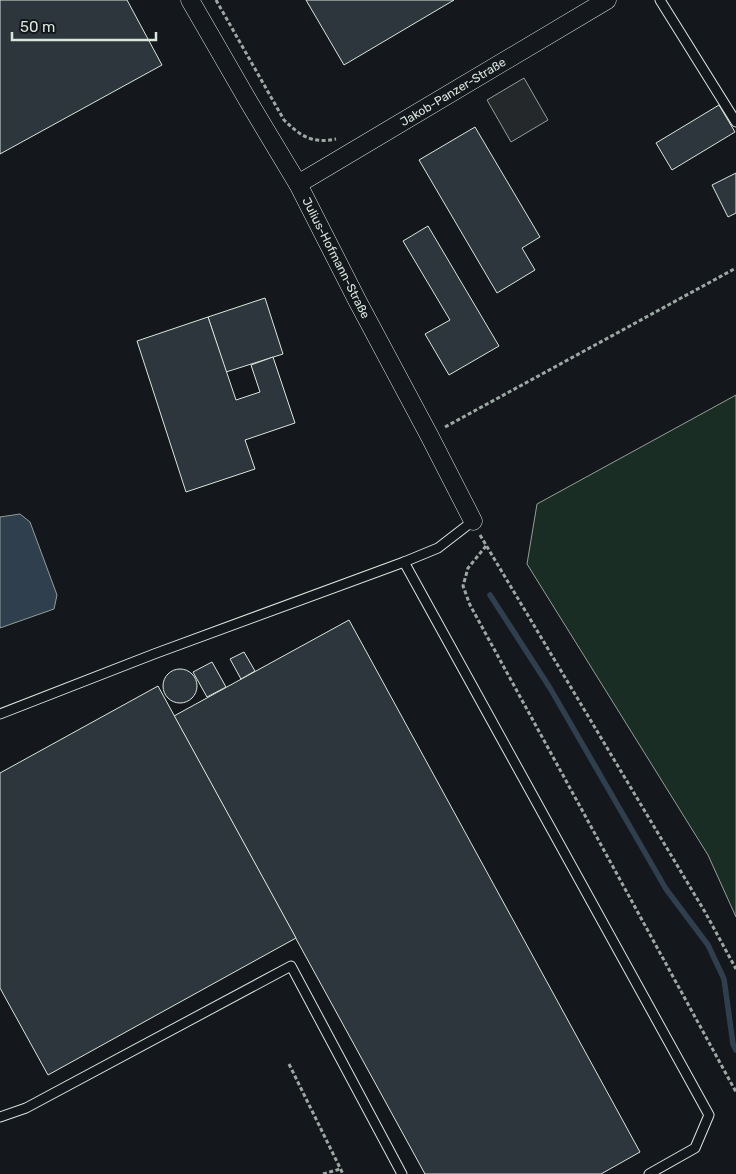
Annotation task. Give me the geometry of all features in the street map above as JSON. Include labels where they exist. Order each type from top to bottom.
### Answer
[{"type":"street","name":"Julius-Hofmann-Straße","points":[[190,0],[298,184],[473,521]]},
{"type":"street","name":"Jakob-Panzer-Straße","points":[[298,184],[607,0]]},
{"type":"lane","points":[[660,0],[736,122]]},
{"type":"lane","points":[[0,714],[154,654],[404,562],[438,548],[473,521]]},
{"type":"lane","points":[[404,562],[709,1115],[695,1148],[649,1174]]},
{"type":"lane","points":[[0,1116],[26,1108],[291,966],[402,1174]]},
{"type":"path","points":[[216,0],[284,120],[298,134],[310,140],[340,137]]},
{"type":"path","points":[[429,435],[736,268]]},
{"type":"path","points":[[473,521],[486,546],[705,912],[736,969]]},
{"type":"path","points":[[486,546],[468,568],[463,586],[470,605],[736,1092]]},
{"type":"path","points":[[289,1064],[342,1174]]},
{"type":"path","points":[[323,1174],[340,1169]]},
{"type":"green space","points":[[736,395],[736,917],[708,855],[527,564],[537,504]]},
{"type":"shaded area","points":[[524,78],[548,120],[511,142],[487,100]]},
{"type":"water","points":[[20,514],[30,522],[57,595],[54,609],[0,628],[0,517]]},
{"type":"building","points":[[0,0],[127,0],[162,65],[0,154]]},
{"type":"building","points":[[306,0],[454,0],[344,65]]},
{"type":"building","points":[[719,105],[735,132],[672,170],[656,143]]},
{"type":"building","points":[[475,127],[540,237],[522,248],[535,270],[497,293],[419,160]]},
{"type":"building","points":[[736,173],[736,213],[728,217],[712,185]]},
{"type":"building","points":[[428,226],[499,346],[449,375],[425,334],[450,320],[403,241]]},
{"type":"building","points":[[265,298],[283,354],[226,372],[208,317]]},
{"type":"building","points":[[208,317],[236,400],[260,392],[251,365],[273,357],[295,423],[245,440],[255,469],[186,492],[137,341]]},
{"type":"building","points":[[349,620],[640,1152],[601,1174],[425,1174],[174,716]]},
{"type":"building","points":[[244,652],[255,671],[241,679],[230,659]]},
{"type":"building","points":[[212,662],[226,687],[207,697],[193,672]]},
{"type":"building","points":[[180,669],[192,674],[197,686],[192,698],[180,703],[168,698],[163,686],[168,674]]},
{"type":"building","points":[[158,686],[296,938],[48,1075],[0,988],[0,773]]},
{"type":"waterway","points":[[490,595],[550,688],[666,889],[708,945],[724,979],[733,1044],[736,1050]]}]
